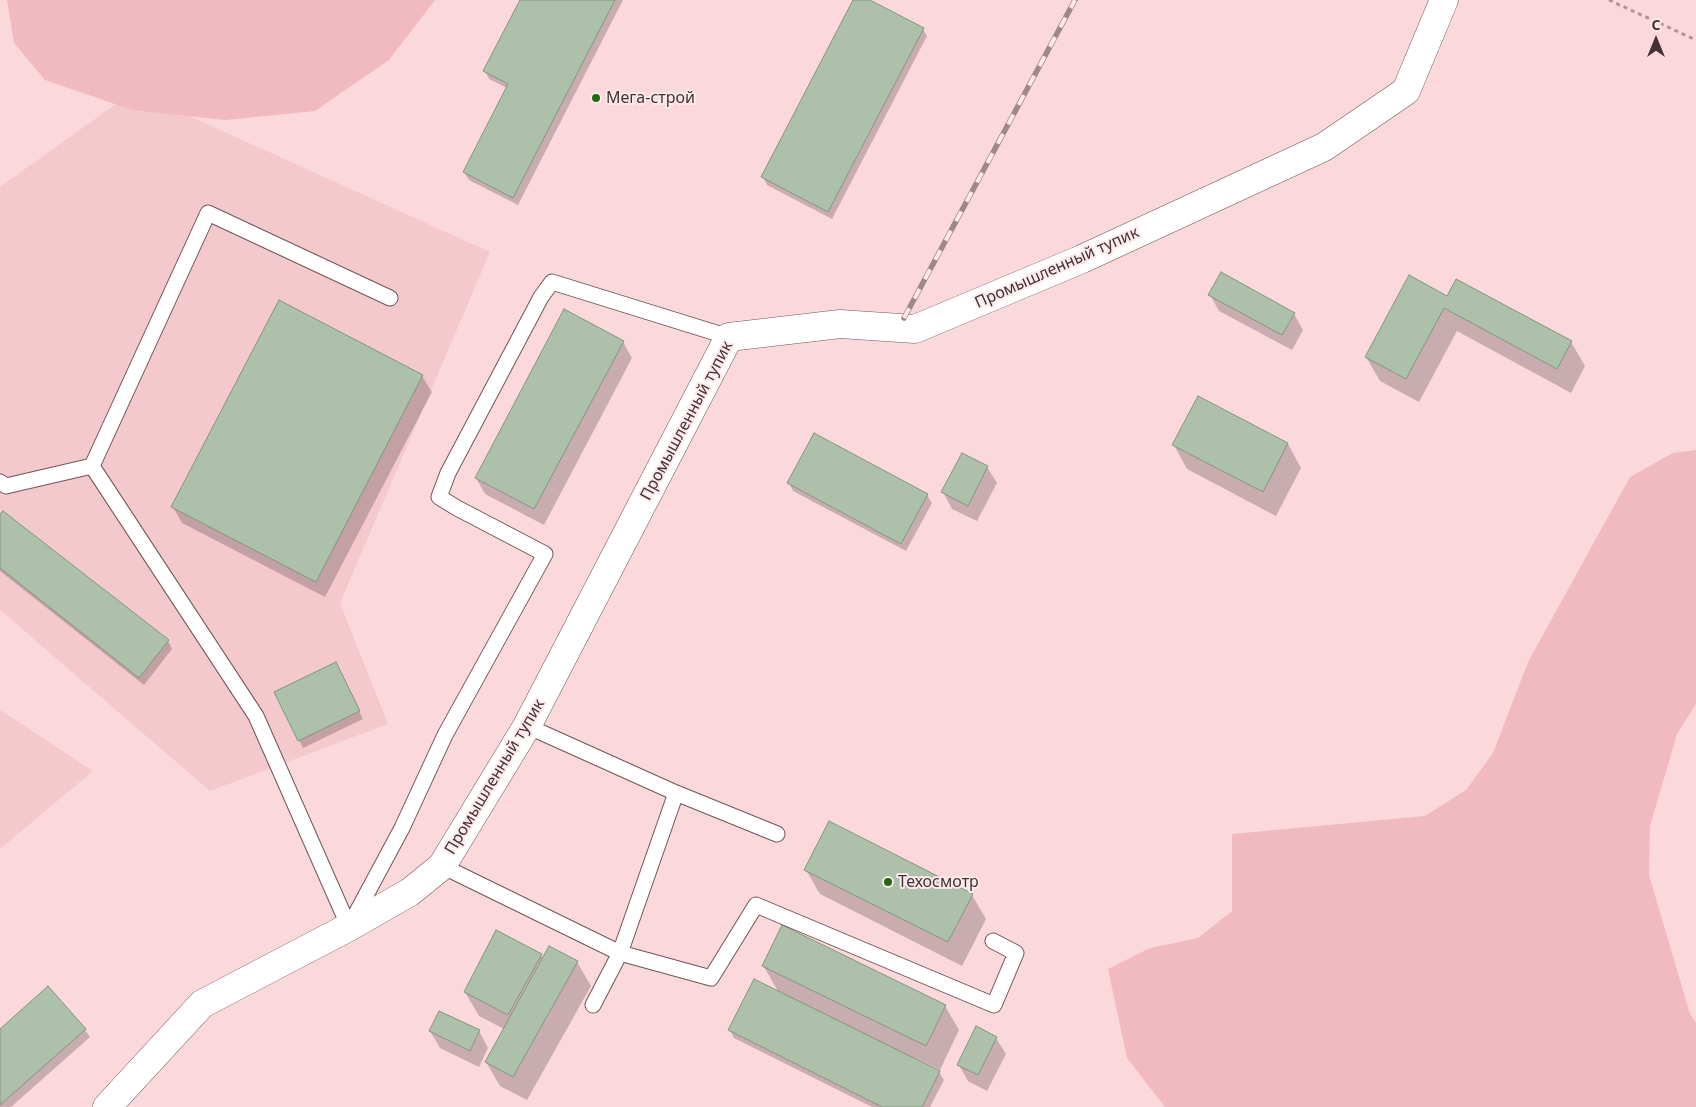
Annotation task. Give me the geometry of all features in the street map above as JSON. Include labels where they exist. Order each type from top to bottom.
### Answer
[{"type":"street","name":"Промышленный тупик","points":[[106,1107],[202,1004],[349,927],[410,892],[442,866],[528,726],[729,336],[840,324],[915,329],[1082,259],[1324,147],[1406,91],[1444,0]]},
{"type":"lane","points":[[92,466],[208,213],[390,298]]},
{"type":"lane","points":[[349,927],[402,828],[445,734],[545,554],[439,497],[448,473],[541,297],[552,282],[729,336]]},
{"type":"lane","points":[[92,466],[256,716],[349,927]]},
{"type":"lane","points":[[0,482],[6,486],[92,466]]},
{"type":"lane","points":[[528,726],[676,793],[777,834]]},
{"type":"lane","points":[[593,1004],[620,952],[676,793]]},
{"type":"lane","points":[[442,866],[620,952],[711,978],[756,905],[994,1005],[1016,952],[993,942]]},
{"type":"path","points":[[1609,0],[1696,40]]},
{"type":"shaded area","points":[[7,0],[435,0],[389,60],[315,111],[225,120],[132,110],[45,80],[14,43]]},
{"type":"shaded area","points":[[134,91],[490,252],[340,603],[388,724],[210,791],[0,610],[0,187]]},
{"type":"shaded area","points":[[1696,450],[1696,704],[1677,734],[1650,826],[1649,875],[1690,1014],[1696,1023],[1696,1107],[1165,1107],[1127,1058],[1108,969],[1150,948],[1198,938],[1232,911],[1232,834],[1425,816],[1466,790],[1493,753],[1528,662],[1630,477],[1673,453]]},
{"type":"shaded area","points":[[0,710],[93,771],[0,849]]},
{"type":"building","points":[[520,0],[615,0],[513,198],[463,172],[508,84],[483,71]]},
{"type":"building","points":[[853,0],[870,0],[924,28],[828,212],[761,177]]},
{"type":"building","points":[[1221,272],[1295,313],[1282,335],[1208,295]]},
{"type":"building","points":[[1409,275],[1447,296],[1456,279],[1572,341],[1557,369],[1444,308],[1406,379],[1365,357]]},
{"type":"building","points":[[279,300],[423,375],[316,582],[171,507]]},
{"type":"building","points":[[564,309],[624,341],[534,509],[475,478]]},
{"type":"building","points":[[1198,396],[1288,443],[1263,492],[1172,445]]},
{"type":"building","points":[[814,433],[928,494],[901,544],[787,483]]},
{"type":"building","points":[[962,453],[988,466],[968,506],[941,492]]},
{"type":"building","points":[[3,511],[169,640],[139,678],[0,568],[0,514]]},
{"type":"building","points":[[336,662],[360,711],[298,741],[274,692]]},
{"type":"building","name":"Техосмотр","points":[[829,821],[973,894],[948,942],[804,870]]},
{"type":"building","points":[[782,925],[946,1005],[926,1046],[762,966]]},
{"type":"building","points":[[496,930],[542,954],[508,1015],[464,992]]},
{"type":"building","points":[[549,946],[578,961],[513,1077],[485,1062]]},
{"type":"building","points":[[754,979],[940,1071],[922,1107],[882,1107],[728,1030]]},
{"type":"building","points":[[48,986],[86,1029],[0,1105],[0,1029]]},
{"type":"building","points":[[439,1011],[480,1030],[470,1051],[429,1031]]},
{"type":"building","points":[[976,1026],[997,1037],[978,1075],[957,1065]]},
{"type":"railway","points":[[904,318],[1075,0]]},
{"type":"place","name":"Мега-строй","points":[[596,98]]},
{"type":"place","name":"Техосмотр","points":[[888,882]]}]
